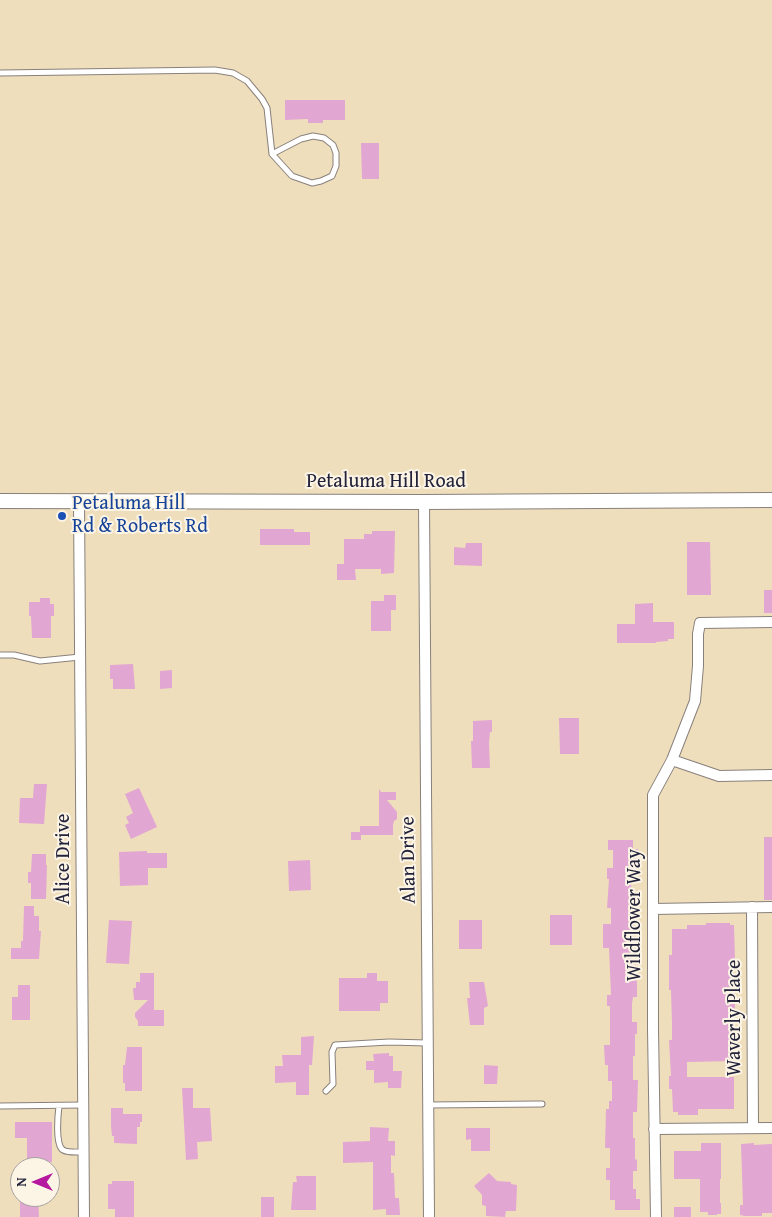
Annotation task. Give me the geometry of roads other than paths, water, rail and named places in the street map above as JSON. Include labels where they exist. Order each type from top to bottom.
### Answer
[{"type":"main road","name":"Petaluma Hill Road","points":[[0,501],[424,502],[772,500]]},
{"type":"street","name":"Alice Drive","points":[[79,500],[84,1217]]},
{"type":"street","name":"Alan Drive","points":[[424,502],[429,1217]]},
{"type":"street","name":"Wildflower Way","points":[[656,1217],[653,795],[672,760],[694,701],[700,623],[772,622]]},
{"type":"street","points":[[672,760],[719,776],[772,775]]},
{"type":"street","name":"Waverly Place","points":[[752,907],[753,1128]]},
{"type":"street","points":[[653,909],[772,907]]},
{"type":"street","points":[[654,1129],[772,1128]]},
{"type":"lane","points":[[0,73],[214,70],[234,73],[251,85],[267,108],[272,154],[292,176],[312,183],[321,181],[332,176],[336,166],[336,153],[333,145],[324,138],[313,136],[301,139],[272,154]]},
{"type":"lane","points":[[0,655],[14,654],[40,661],[80,657]]},
{"type":"lane","points":[[326,1091],[333,1084],[332,1052],[335,1045],[389,1042],[428,1043]]},
{"type":"lane","points":[[428,1105],[542,1104]]},
{"type":"lane","points":[[0,1106],[84,1105]]},
{"type":"lane","points":[[58,1106],[58,1139],[60,1147],[70,1152],[84,1152]]},
{"type":"place","name":"Petaluma Hill Rd & Roberts Rd","points":[[62,516]]}]
